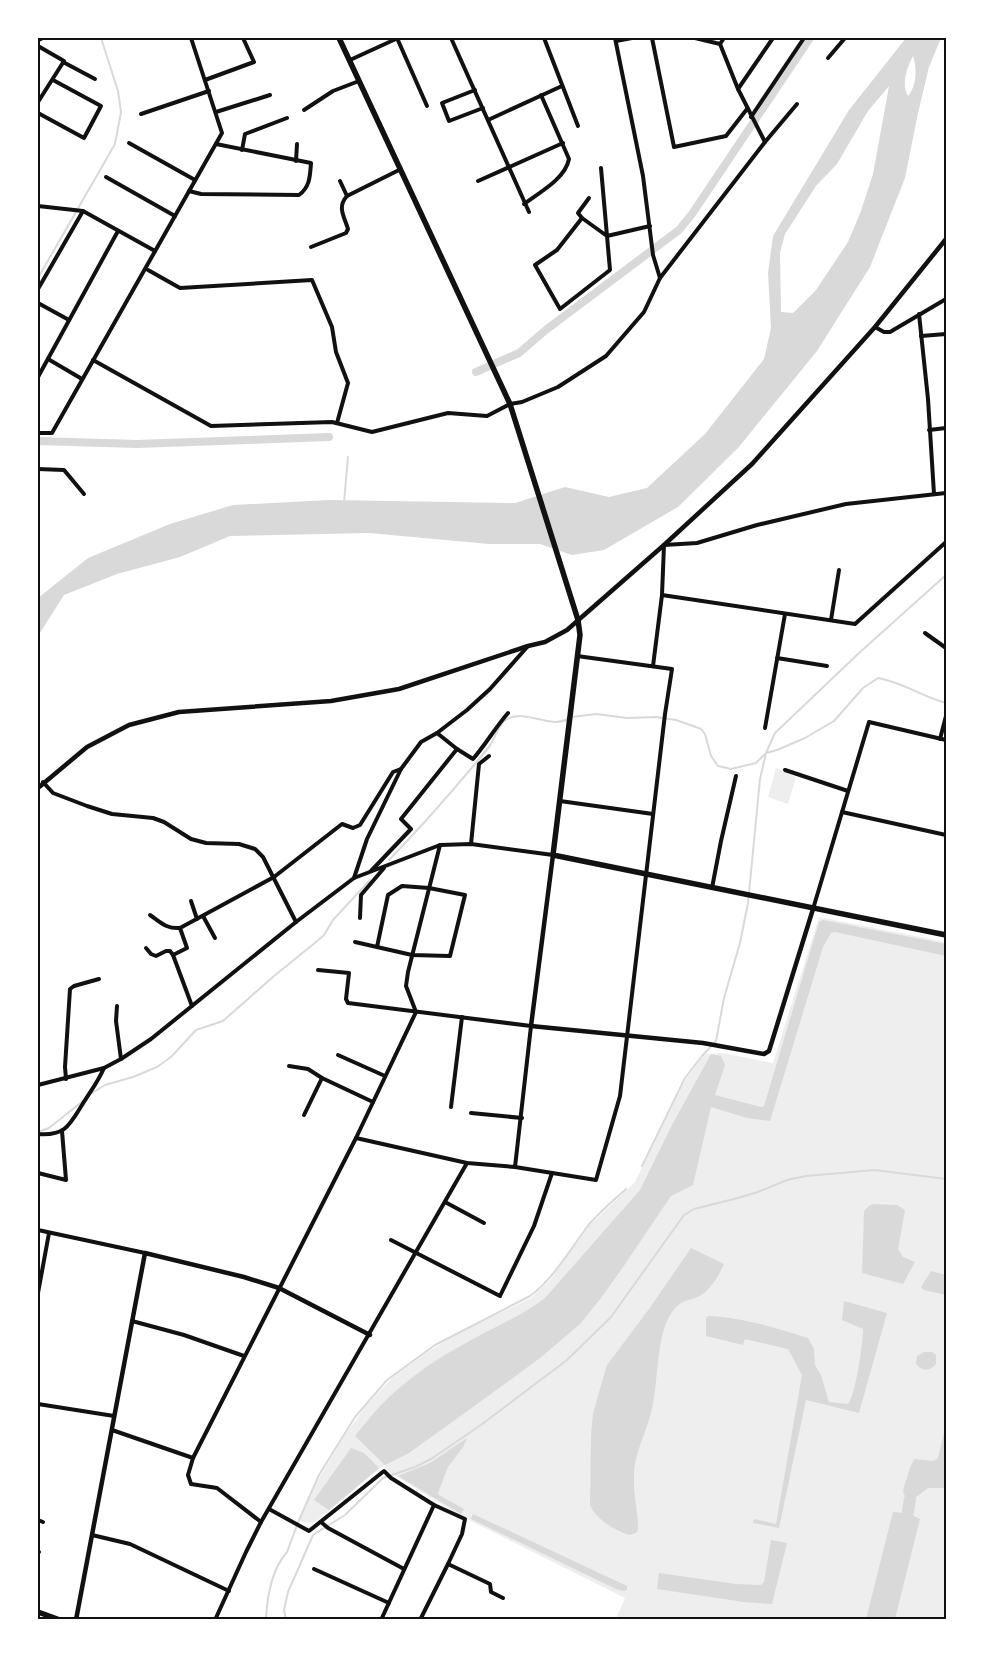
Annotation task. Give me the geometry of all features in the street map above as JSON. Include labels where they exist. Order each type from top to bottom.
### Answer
[{"type":"main road","points":[[339,38],[491,360],[513,411],[578,620],[580,635],[553,856],[946,935]]},
{"type":"main road","points":[[38,1612],[60,1620]]},
{"type":"street","points":[[38,40],[42,38]]},
{"type":"street","points":[[38,433],[52,433],[222,133],[191,38]]},
{"type":"street","points":[[205,80],[254,62],[244,38]]},
{"type":"street","points":[[350,60],[398,38],[427,106]]},
{"type":"street","points":[[451,38],[529,212]]},
{"type":"street","points":[[544,38],[578,126]]},
{"type":"street","points":[[632,38],[616,39],[643,176],[653,255],[660,278]]},
{"type":"street","points":[[652,38],[674,147],[726,136],[747,109]]},
{"type":"street","points":[[695,38],[720,44]]},
{"type":"street","points":[[720,44],[724,38]]},
{"type":"street","points":[[738,89],[773,38]]},
{"type":"street","points":[[752,118],[804,38]]},
{"type":"street","points":[[828,58],[845,38]]},
{"type":"street","points":[[720,44],[747,109],[765,142]]},
{"type":"street","points":[[38,46],[95,79]]},
{"type":"street","points":[[38,102],[63,62]]},
{"type":"street","points":[[38,112],[84,138],[101,106],[53,80]]},
{"type":"street","points":[[304,110],[333,91],[360,81]]},
{"type":"street","points":[[488,120],[562,86]]},
{"type":"street","points":[[475,90],[442,103],[449,121],[483,108]]},
{"type":"street","points":[[141,114],[209,91]]},
{"type":"street","points":[[216,112],[270,95]]},
{"type":"street","points":[[524,204],[557,179],[568,166],[569,159],[563,143],[541,96]]},
{"type":"street","points":[[93,360],[210,426],[332,422],[372,432],[448,413],[487,416],[510,404],[522,402],[558,386],[606,356],[644,312],[660,278],[765,142],[797,104]]},
{"type":"street","points":[[242,150],[245,134],[287,118]]},
{"type":"street","points":[[129,143],[195,180]]},
{"type":"street","points":[[478,181],[563,143]]},
{"type":"street","points":[[189,192],[201,194],[299,195],[306,191],[310,181],[312,163],[216,144]]},
{"type":"street","points":[[296,161],[297,144]]},
{"type":"street","points":[[582,218],[556,250],[535,265],[560,309],[610,270],[601,168]]},
{"type":"street","points":[[311,247],[346,233],[348,229],[341,208],[342,202],[347,196],[401,170]]},
{"type":"street","points":[[106,177],[175,216]]},
{"type":"street","points":[[340,181],[347,196]]},
{"type":"street","points":[[589,198],[578,213],[607,236],[650,226]]},
{"type":"street","points":[[38,207],[81,210],[155,250]]},
{"type":"street","points":[[38,289],[81,210]]},
{"type":"street","points":[[38,377],[118,231]]},
{"type":"street","points":[[38,788],[87,747],[129,725],[179,712],[331,701],[399,689],[545,642],[567,630],[664,545],[752,464],[875,327],[946,239]]},
{"type":"street","points":[[148,270],[180,288],[312,280],[332,327],[336,352],[348,383],[338,423]]},
{"type":"street","points":[[875,327],[884,332],[890,332],[946,299]]},
{"type":"street","points":[[38,303],[69,320]]},
{"type":"street","points":[[919,314],[928,398],[934,494]]},
{"type":"street","points":[[921,336],[946,334]]},
{"type":"street","points":[[48,359],[82,379]]},
{"type":"street","points":[[929,430],[946,428]]},
{"type":"street","points":[[38,469],[64,470],[84,494]]},
{"type":"street","points":[[664,545],[697,543],[757,525],[846,504],[946,493]]},
{"type":"street","points":[[662,595],[855,624],[946,542]]},
{"type":"street","points":[[653,666],[662,595],[664,545]]},
{"type":"street","points":[[831,620],[838,570]]},
{"type":"street","points":[[765,728],[785,614]]},
{"type":"street","points":[[925,633],[946,648]]},
{"type":"street","points":[[354,878],[367,839],[401,769],[421,742],[437,733],[467,710],[490,689],[528,646]]},
{"type":"street","points":[[356,1138],[467,1163],[515,1167],[596,1180],[620,1096],[664,720],[672,669],[577,656]]},
{"type":"street","points":[[777,658],[828,666]]},
{"type":"street","points":[[437,733],[473,759],[486,745],[496,726],[508,713]]},
{"type":"street","points":[[940,739],[946,716]]},
{"type":"street","points":[[318,970],[349,973],[346,1000],[348,1003],[532,1026],[703,1043],[764,1054],[769,1051],[869,722],[946,740]]},
{"type":"street","points":[[369,873],[411,829],[401,819],[457,749]]},
{"type":"street","points":[[471,844],[479,764],[489,756]]},
{"type":"street","points":[[150,915],[164,926],[172,929],[180,928],[274,877],[342,824],[353,828],[360,825],[393,772],[401,769]]},
{"type":"street","points":[[786,770],[848,791]]},
{"type":"street","points":[[712,888],[736,776]]},
{"type":"street","points":[[43,782],[53,793],[112,814],[153,818],[164,822],[191,839],[206,843],[239,844],[255,849],[263,858],[274,877],[296,922]]},
{"type":"street","points":[[560,801],[653,814]]},
{"type":"street","points":[[842,812],[946,835]]},
{"type":"street","points":[[38,1085],[104,1068],[121,1059],[151,1039],[296,922],[354,878],[440,845],[471,844],[553,856],[515,1167]]},
{"type":"street","points":[[261,1522],[217,1488],[191,1484],[188,1475],[193,1458],[356,1138],[416,1012],[406,986],[440,845]]},
{"type":"street","points":[[360,918],[361,895],[384,868]]},
{"type":"street","points":[[355,942],[412,955],[450,956],[465,895],[429,888],[402,886],[388,895],[377,947]]},
{"type":"street","points":[[191,901],[198,919]]},
{"type":"street","points":[[203,916],[215,938]]},
{"type":"street","points":[[174,955],[187,948],[180,928]]},
{"type":"street","points":[[146,948],[151,954],[156,956],[166,951],[170,951],[174,955],[192,1006]]},
{"type":"street","points":[[66,1079],[64,1067],[70,989],[99,978]]},
{"type":"street","points":[[117,1006],[116,1021],[121,1059]]},
{"type":"street","points":[[451,1107],[462,1018]]},
{"type":"street","points":[[338,1055],[385,1076]]},
{"type":"street","points":[[289,1066],[308,1069],[322,1078],[373,1102]]},
{"type":"street","points":[[38,1134],[50,1135],[62,1131],[76,1118],[99,1081],[104,1068]]},
{"type":"street","points":[[304,1115],[322,1078]]},
{"type":"street","points":[[471,1113],[522,1118]]},
{"type":"street","points":[[38,1173],[66,1180],[62,1131]]},
{"type":"street","points":[[215,1620],[261,1522],[467,1163]]},
{"type":"street","points":[[391,1240],[500,1296],[534,1226],[552,1173]]},
{"type":"street","points":[[445,1202],[484,1223]]},
{"type":"street","points":[[38,1230],[244,1277],[279,1288],[370,1335]]},
{"type":"street","points":[[38,1293],[49,1233]]},
{"type":"street","points":[[76,1620],[145,1254]]},
{"type":"street","points":[[132,1322],[184,1335],[244,1356]]},
{"type":"street","points":[[38,1404],[114,1416]]},
{"type":"street","points":[[112,1430],[193,1458]]},
{"type":"street","points":[[269,1509],[309,1531],[384,1471],[391,1478],[434,1505],[464,1519],[462,1534],[420,1620]]},
{"type":"street","points":[[381,1620],[434,1505]]},
{"type":"street","points":[[38,1520],[43,1522]]},
{"type":"street","points":[[321,1522],[328,1528],[404,1568]]},
{"type":"street","points":[[92,1535],[130,1544],[229,1590]]},
{"type":"street","points":[[448,1564],[490,1584],[491,1592],[503,1598]]},
{"type":"street","points":[[314,1568],[389,1603]]},
{"type":"shaded area","points":[[906,38],[941,38],[929,67],[905,178],[870,267],[817,351],[738,448],[678,507],[604,550],[572,555],[540,544],[489,544],[369,533],[230,536],[180,557],[117,574],[64,595],[38,636],[38,598],[88,558],[170,524],[233,505],[329,500],[515,503],[565,487],[609,497],[647,488],[705,434],[764,359],[771,328],[768,273],[773,236],[849,110]],"holes":[[[913,56],[915,77],[913,87],[908,96],[905,81]],[[889,86],[873,174],[861,211],[848,242],[816,290],[793,313],[781,312],[780,253],[785,234],[816,186],[837,164],[868,111]]]},
{"type":"shaded area","points":[[776,768],[796,777],[788,804],[768,797]]},
{"type":"shaded area","points":[[819,917],[946,942],[946,1619],[616,1619],[625,1598],[459,1515],[389,1472],[384,1466],[319,1519],[312,1523],[299,1521],[318,1480],[345,1435],[365,1407],[392,1378],[455,1335],[531,1298],[550,1280],[589,1226],[635,1182],[686,1079],[705,1054],[722,1053],[773,1063]]},
{"type":"shaded area","points":[[823,920],[946,944],[946,956],[835,932],[831,933],[823,947],[770,1121],[747,1118],[711,1107],[693,1185],[671,1196],[621,1270],[580,1324],[540,1358],[473,1407],[409,1453],[385,1465],[355,1436],[382,1404],[418,1373],[438,1359],[525,1312],[545,1298],[640,1190],[672,1125],[711,1054],[721,1056],[725,1065],[715,1095],[761,1107],[764,1106],[819,922]]},
{"type":"shaded area","points":[[873,1204],[897,1205],[905,1210],[898,1249],[903,1257],[915,1262],[903,1284],[862,1273],[864,1211]]},
{"type":"shaded area","points":[[691,1248],[724,1264],[709,1289],[676,1307],[667,1322],[660,1347],[654,1401],[638,1451],[635,1467],[634,1488],[638,1529],[636,1533],[629,1535],[601,1520],[590,1505],[593,1413],[607,1365]]},
{"type":"shaded area","points":[[931,1271],[946,1275],[946,1295],[924,1290],[921,1287]]},
{"type":"shaded area","points":[[844,1301],[887,1313],[859,1413],[806,1400],[779,1528],[753,1523],[754,1519],[776,1524],[802,1375],[788,1349],[745,1339],[743,1345],[706,1336],[706,1318],[708,1316],[746,1321],[808,1338],[814,1349],[815,1365],[821,1375],[829,1402],[848,1404],[856,1380],[863,1329],[842,1320]]},
{"type":"shaded area","points":[[924,1352],[932,1352],[936,1355],[934,1367],[923,1369],[916,1364],[917,1356]]},
{"type":"shaded area","points":[[946,1424],[946,1486],[944,1488],[928,1488],[915,1498],[906,1497],[904,1489],[912,1464],[915,1459],[933,1461],[938,1458]]},
{"type":"shaded area","points":[[467,1438],[463,1447],[448,1467],[438,1493],[464,1509],[461,1514],[398,1476],[430,1463]]},
{"type":"shaded area","points":[[351,1448],[364,1453],[379,1468],[329,1510],[314,1500]]},
{"type":"shaded area","points":[[906,1510],[912,1511],[914,1516],[920,1519],[895,1619],[866,1619],[893,1512],[905,1513]]},
{"type":"shaded area","points":[[473,1514],[627,1586],[627,1589],[624,1591],[616,1589],[471,1519]]},
{"type":"shaded area","points":[[771,1540],[787,1543],[772,1604],[744,1602],[657,1589],[659,1573],[736,1584],[761,1585],[764,1582]]},
{"type":"waterway","points":[[38,278],[115,144],[121,112],[118,91],[101,38]]},
{"type":"waterway","points":[[476,372],[519,353],[547,329],[679,230],[692,214],[810,38]]},
{"type":"waterway","points":[[38,441],[137,444],[329,437]]},
{"type":"waterway","points":[[344,502],[348,457]]},
{"type":"waterway","points":[[642,1166],[685,1078],[716,1041],[724,998],[740,943],[748,903],[760,779],[766,753],[775,733],[859,653],[946,575]]},
{"type":"waterway","points":[[572,717],[596,714],[627,718],[656,717],[676,720],[701,729],[705,734],[711,756],[718,766],[731,769],[756,763],[766,753],[805,738],[834,721],[863,688],[878,678],[896,683],[946,703]]},
{"type":"waterway","points":[[389,860],[428,819],[477,762],[489,747],[504,721],[522,716],[553,722],[568,719]]},
{"type":"waterway","points":[[92,1093],[105,1085],[133,1077],[157,1067],[171,1057],[196,1030],[223,1021],[324,935],[333,920],[370,880]]},
{"type":"waterway","points":[[38,1132],[49,1128],[83,1101]]},
{"type":"waterway","points":[[286,1620],[284,1610],[288,1592],[313,1535],[345,1515],[383,1478],[415,1467],[431,1459],[481,1425],[567,1360],[611,1317],[684,1215],[694,1209],[758,1192],[787,1180],[806,1176],[875,1170],[946,1179]]},
{"type":"waterway","points":[[266,1620],[269,1593],[274,1575],[287,1552],[319,1475],[355,1417],[387,1380],[435,1345],[530,1296],[539,1289],[554,1273],[591,1222],[626,1189]]},
{"type":"waterway","points":[[908,1511],[910,1499]]}]
